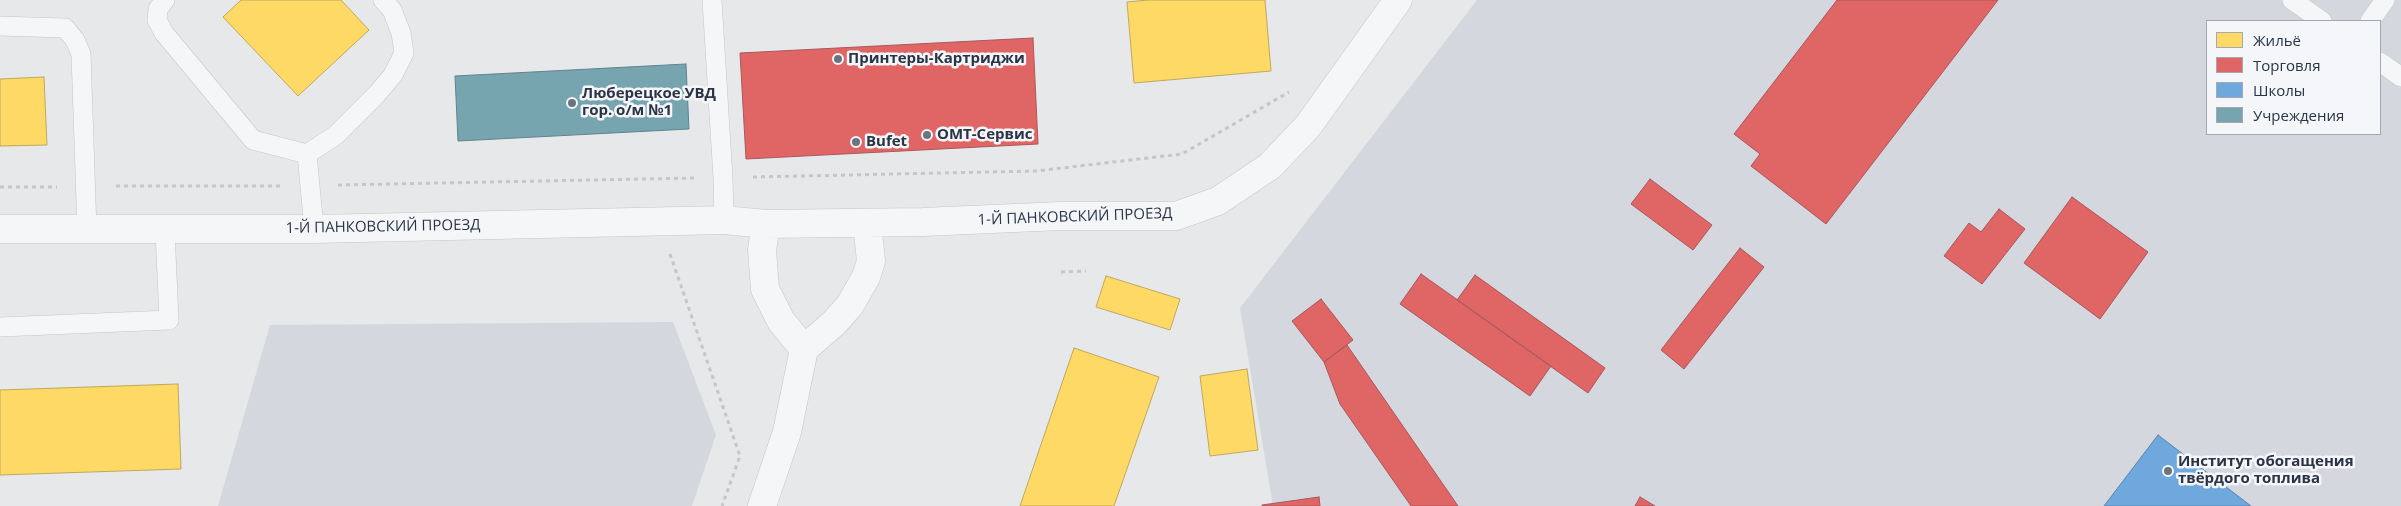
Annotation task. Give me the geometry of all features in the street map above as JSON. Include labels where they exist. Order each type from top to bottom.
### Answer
[{"type":"street","name":"1-Й ПАНКОВСКИЙ ПРОЕЗД","points":[[0,230],[165,231],[314,229],[724,220],[766,224],[867,223],[1061,216],[1176,216],[1218,201],[1270,166],[1308,126],[1398,0]]},
{"type":"street","points":[[762,506],[787,432],[804,349],[834,323],[850,305],[866,277],[870,261],[867,223]]},
{"type":"street","points":[[766,224],[762,250],[765,288],[781,321],[804,349]]},
{"type":"lane","points":[[165,0],[158,8],[157,20],[164,33],[253,140],[307,154],[336,135],[377,94],[397,68],[404,53],[401,33],[392,10],[383,0]]},
{"type":"lane","points":[[712,0],[724,220]]},
{"type":"lane","points":[[2292,0],[2321,20]]},
{"type":"lane","points":[[2371,20],[2385,0]]},
{"type":"lane","points":[[0,26],[64,28],[75,40],[81,54],[87,231]]},
{"type":"lane","points":[[2381,63],[2401,77]]},
{"type":"lane","points":[[307,154],[314,229]]},
{"type":"lane","points":[[0,327],[169,320],[165,231]]},
{"type":"path","points":[[669,251],[740,456],[722,506]]},
{"type":"path","points":[[1061,272],[1086,271]]},
{"type":"shaded area","points":[[1477,0],[2401,0],[2401,506],[1273,506],[1240,308]]},
{"type":"shaded area","points":[[673,322],[716,435],[692,506],[218,506],[270,325]]},
{"type":"building: Жильё","points":[[241,0],[341,0],[369,30],[298,96],[223,17]]},
{"type":"building: Жильё","points":[[1148,0],[1265,0],[1271,71],[1134,83],[1127,2]]},
{"type":"building: Жильё","points":[[44,77],[47,145],[0,146],[0,79]]},
{"type":"building: Жильё","points":[[1106,276],[1180,299],[1170,330],[1096,307]]},
{"type":"building: Жильё","points":[[1074,348],[1159,377],[1114,506],[1020,506]]},
{"type":"building: Жильё","points":[[1247,369],[1258,450],[1210,456],[1200,376]]},
{"type":"building: Жильё","points":[[178,384],[181,469],[0,475],[0,390]]},
{"type":"building: Торговля","points":[[1837,0],[1998,0],[1826,224],[1751,166],[1760,154],[1734,134]]},
{"type":"building: Торговля","points":[[1033,38],[1038,144],[746,159],[740,53]]},
{"type":"building: Торговля","points":[[1650,179],[1712,225],[1693,250],[1631,204]]},
{"type":"building: Торговля","points":[[2072,197],[2148,252],[2100,319],[2024,263]]},
{"type":"building: Торговля","points":[[1999,209],[2025,229],[1982,284],[1944,256],[1969,223],[1981,232]]},
{"type":"building: Торговля","points":[[1740,248],[1764,267],[1684,369],[1661,350]]},
{"type":"building: Торговля","points":[[1421,274],[1551,366],[1530,396],[1400,304]]},
{"type":"building: Торговля","points":[[1475,275],[1605,368],[1588,393],[1457,300]]},
{"type":"building: Торговля","points":[[1321,299],[1353,340],[1324,362],[1292,321]]},
{"type":"building: Торговля","points":[[1347,345],[1458,506],[1411,506],[1340,404],[1324,362]]},
{"type":"building: Торговля","points":[[1319,497],[1320,506],[1262,506],[1262,505]]},
{"type":"building: Торговля","points":[[1640,497],[1655,506],[1635,506]]},
{"type":"building: Школы","name":"Институт обогащения твёрдого топлива","points":[[2158,435],[2251,506],[2104,506]]},
{"type":"building: Учреждения","name":"Люберецкое УВД гор. о/м №1","points":[[686,64],[689,129],[458,141],[455,76]]},
{"type":"place","name":"Принтеры-Картриджи","points":[[838,59]]},
{"type":"place","name":"Люберецкое УВД гор. о/м №1","points":[[572,103]]},
{"type":"place","name":"ОМТ-Сервис","points":[[927,135]]},
{"type":"place","name":"Bufet","points":[[856,142]]},
{"type":"place","name":"Институт обогащения твёрдого топлива","points":[[2168,471]]}]
